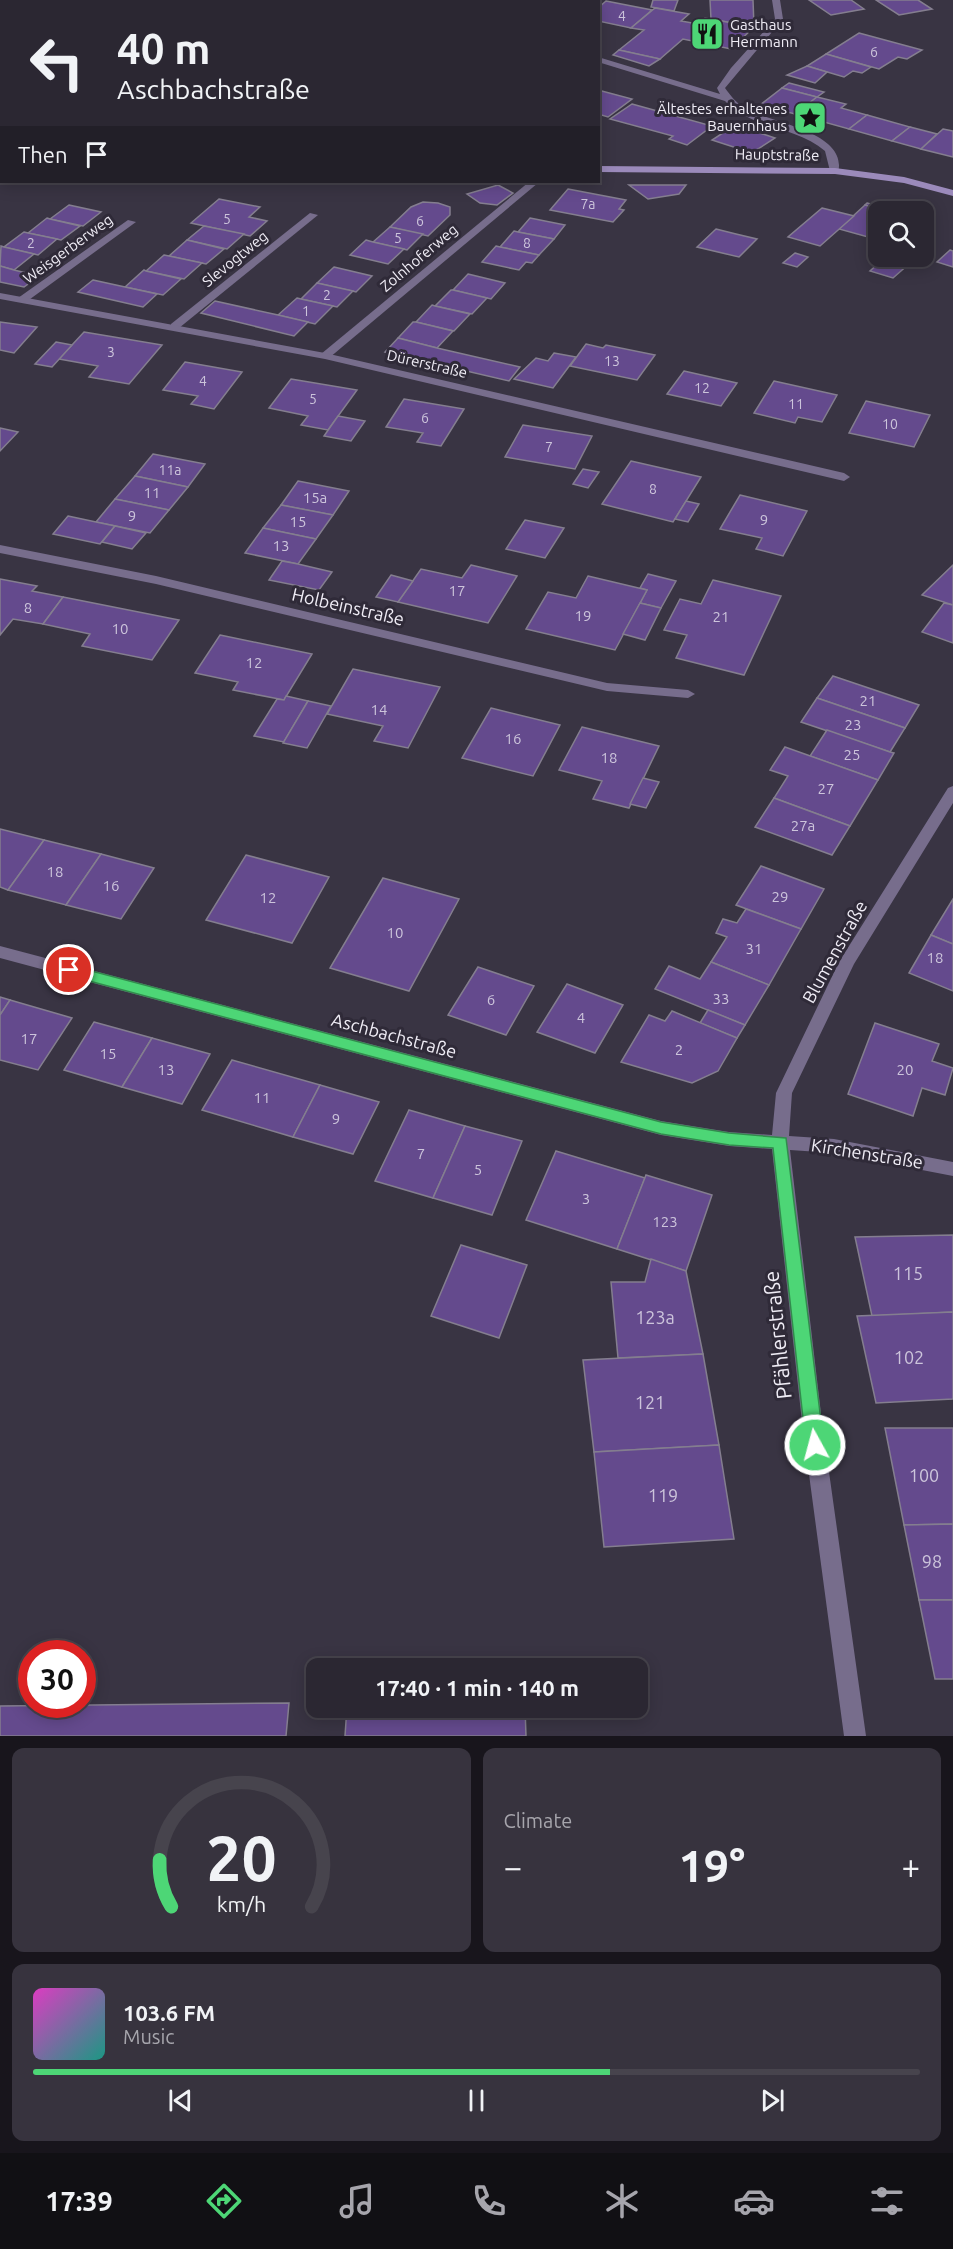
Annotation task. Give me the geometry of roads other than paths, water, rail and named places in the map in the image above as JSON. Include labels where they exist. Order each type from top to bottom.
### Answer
[{"type":"main road","name":"Hauptstraße","points":[[600,169],[835,171],[904,180],[953,193]]},
{"type":"street","points":[[725,98],[721,88],[726,78],[767,37],[779,19],[776,0]]},
{"type":"street","points":[[600,60],[725,98],[735,106],[821,144],[833,157],[835,171]]},
{"type":"street","name":"Zolnhoferweg","points":[[325,356],[533,183]]},
{"type":"street","name":"Slevogtweg","points":[[175,326],[313,215]]},
{"type":"street","name":"Weisgerberweg","points":[[22,300],[131,222]]},
{"type":"street","name":"Dürerstraße","points":[[0,296],[175,326],[325,356],[844,477]]},
{"type":"street","name":"Holbeinstraße","points":[[0,549],[156,580],[607,687],[688,694]]},
{"type":"street","name":"Blumenstraße","points":[[780,1143],[784,1093],[842,972],[953,791]]},
{"type":"street","name":"Aschbachstraße","points":[[0,952],[661,1128],[729,1139],[780,1143]]},
{"type":"street","name":"Kirchenstraße","points":[[780,1143],[834,1146],[953,1169]]},
{"type":"street","name":"Pfählerstraße","points":[[780,1143],[812,1422],[855,1736]]},
{"type":"place","name":"Gasthaus Herrmann","points":[[707,34]]},
{"type":"place","name":"Ältestes erhaltenes Bauernhaus","points":[[810,118]]}]
